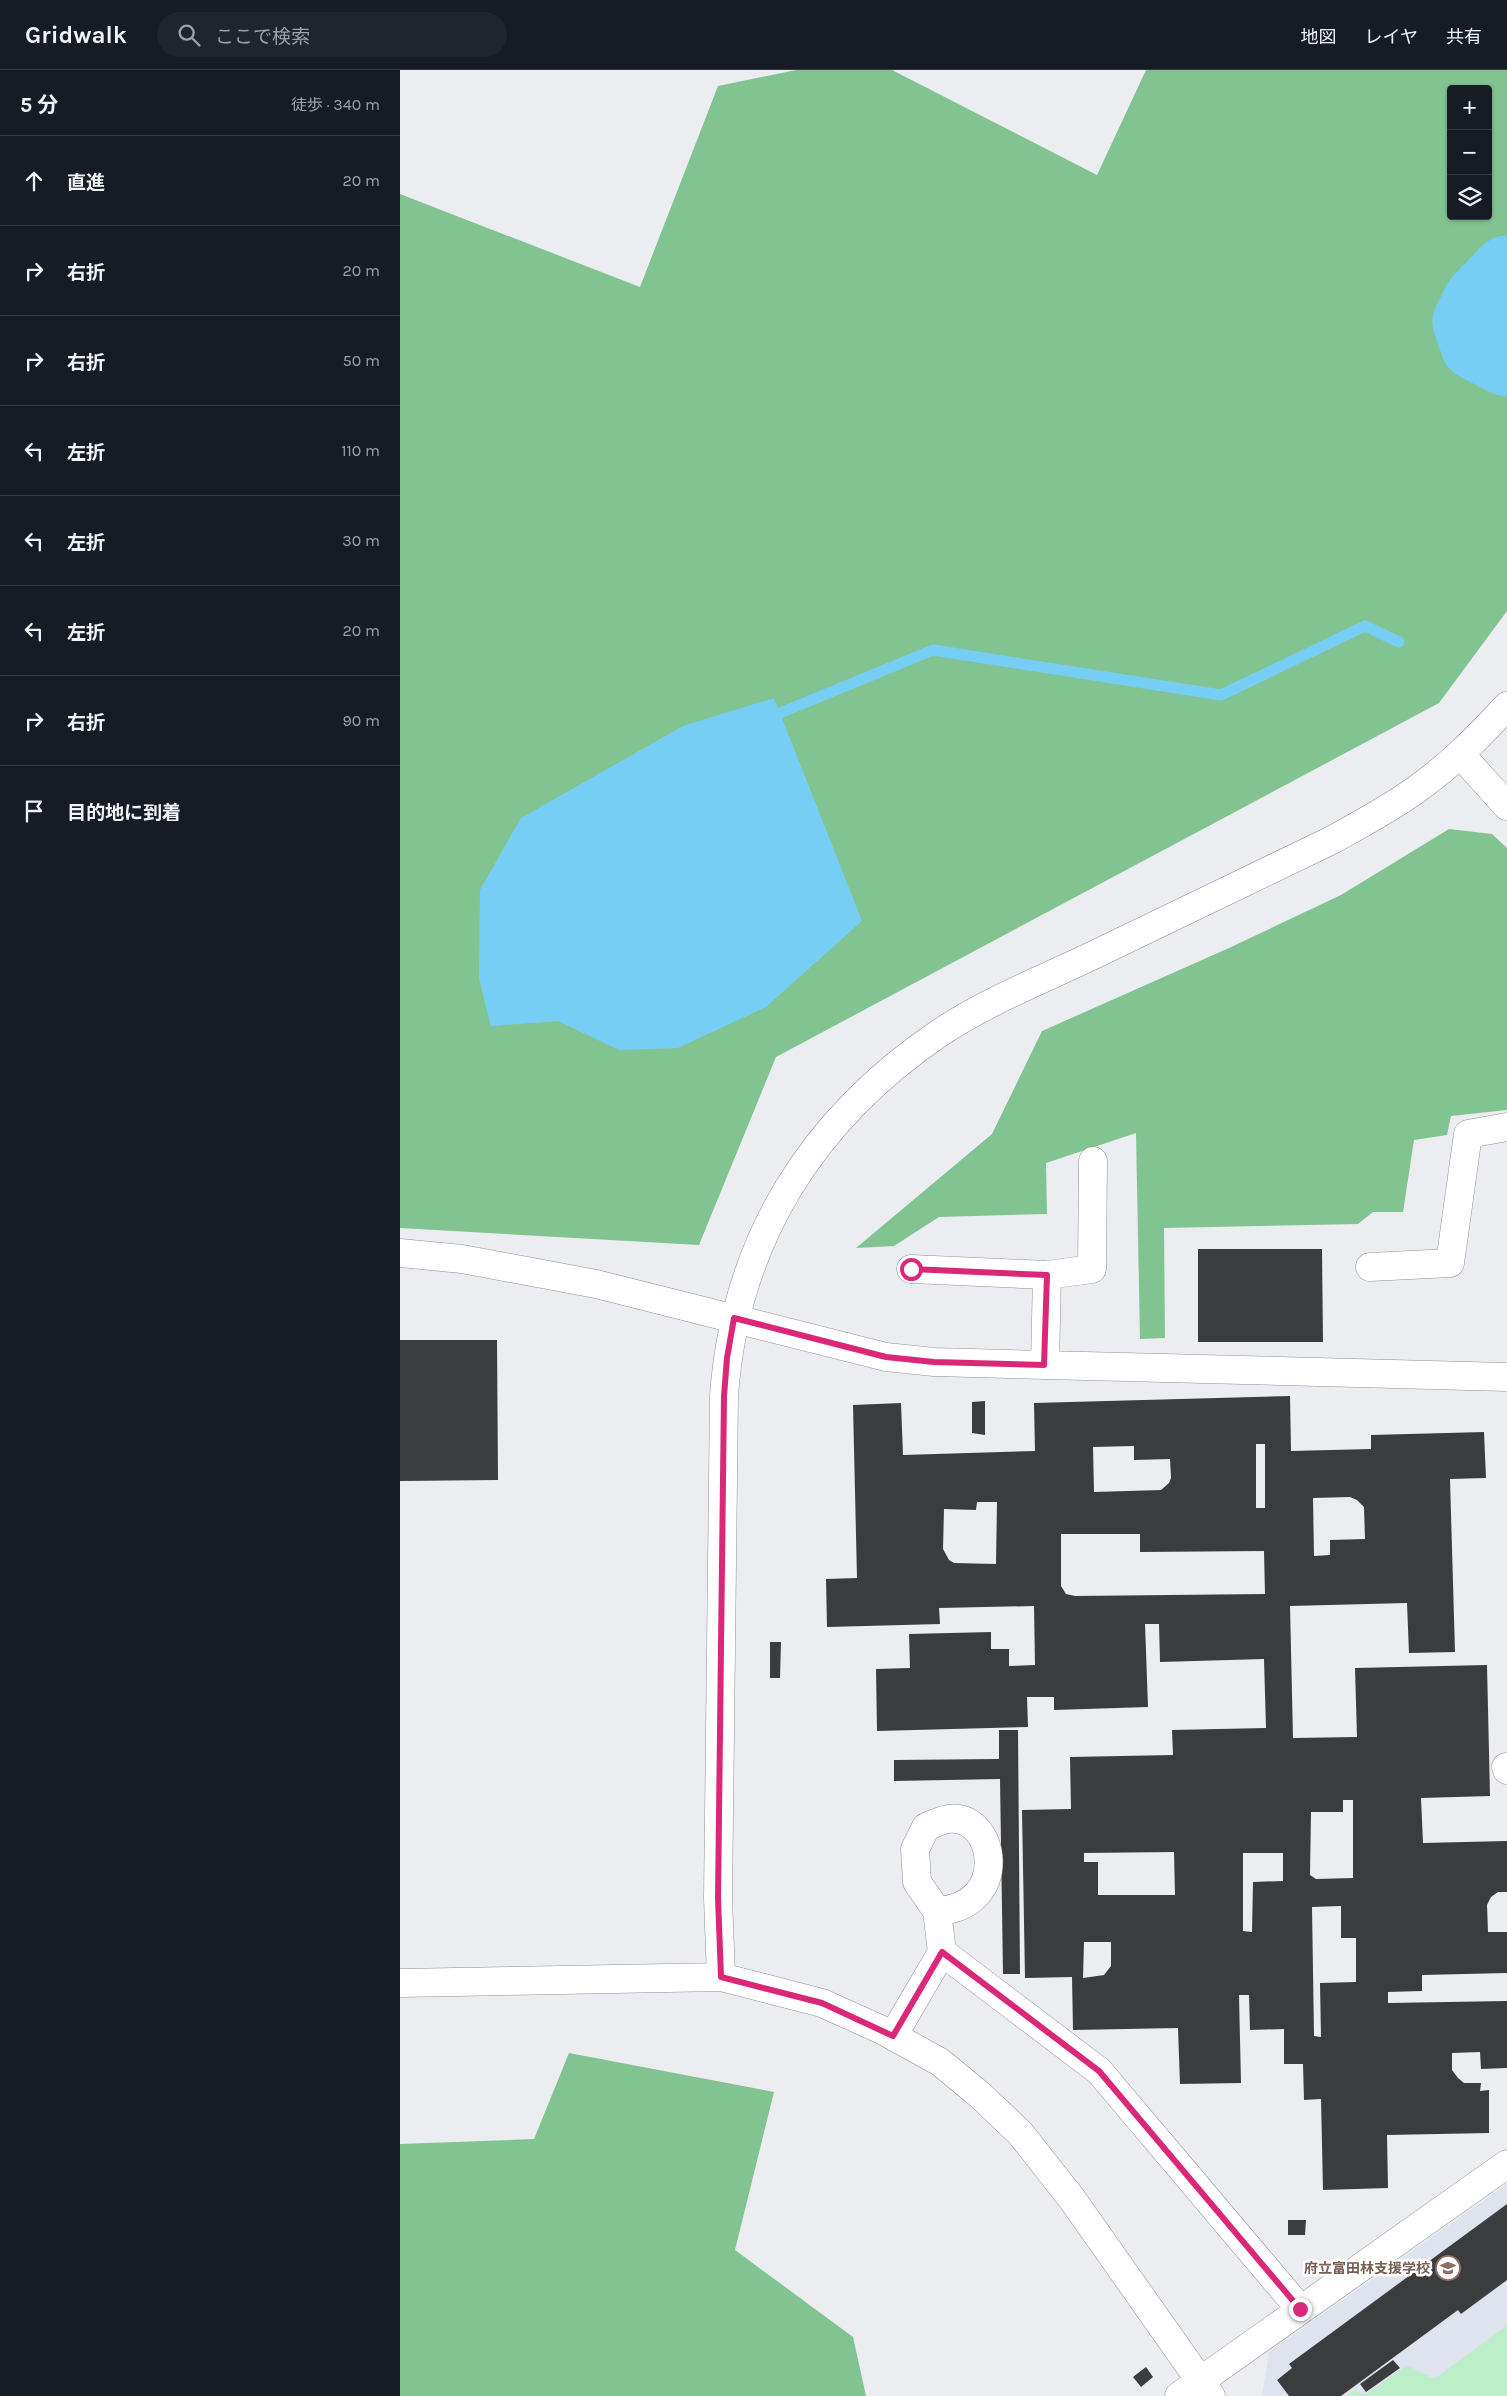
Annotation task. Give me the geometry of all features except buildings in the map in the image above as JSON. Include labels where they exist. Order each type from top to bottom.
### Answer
[{"type":"street","points":[[721,1977],[718,1898],[724,1396],[727,1358],[734,1318],[753,1258],[794,1178],[822,1138],[856,1100],[900,1063],[942,1032],[998,1001],[1332,840],[1417,789],[1460,754],[1507,706]]},
{"type":"street","points":[[1460,754],[1507,806]]},
{"type":"street","points":[[1370,1268],[1450,1263],[1468,1134],[1507,1127]]},
{"type":"street","points":[[911,1269],[1047,1275],[1092,1270],[1093,1161]]},
{"type":"street","points":[[400,1253],[462,1258],[596,1284],[886,1357],[934,1362],[1507,1377]]},
{"type":"street","points":[[1044,1365],[1047,1275]]},
{"type":"street","points":[[893,2036],[942,1952],[937,1911]]},
{"type":"street","points":[[942,1952],[1099,2071],[1300,2309]]},
{"type":"street","points":[[400,1983],[721,1977],[822,2003],[893,2036],[940,2062],[980,2095],[1020,2133],[1072,2199],[1197,2391],[1300,2309],[1507,2164]]},
{"type":"shaded area","name":"府立富田林支援学校","points":[[1507,2184],[1507,2396],[1262,2396],[1269,2352]]},
{"type":"green space","points":[[796,70],[892,70],[1097,175],[1146,70],[1507,70],[1507,304],[1493,329],[1507,341],[1507,611],[1439,703],[776,1057],[699,1245],[400,1228],[400,194],[640,287],[718,86]]},
{"type":"green space","points":[[1449,829],[1492,834],[1507,848],[1507,1110],[1451,1116],[1447,1135],[1414,1140],[1403,1212],[1373,1212],[1358,1224],[1164,1228],[1165,1338],[1140,1339],[1136,1133],[1046,1163],[1047,1214],[939,1217],[894,1246],[856,1248],[992,1134],[1042,1031],[1229,948],[1341,895]]},
{"type":"green space","points":[[569,2053],[774,2092],[735,2250],[853,2337],[866,2396],[400,2396],[400,2144],[534,2139]]},
{"type":"green space","points":[[1507,2326],[1507,2396],[1347,2396],[1353,2391],[1367,2394],[1407,2365],[1434,2379]]},
{"type":"water","points":[[774,698],[862,921],[766,1007],[678,1048],[619,1050],[558,1021],[491,1026],[479,978],[480,890],[521,818],[683,726]]},
{"type":"waterway","points":[[1507,271],[1479,300],[1468,322],[1476,345],[1507,361]]},
{"type":"waterway","points":[[780,713],[933,650],[1221,695],[1365,626],[1399,642]]},
{"type":"place","name":"府立富田林支援学校","points":[[1448,2268]]},
{"type":"route","points":[[911,1269],[1047,1275],[1044,1365],[934,1362],[886,1357],[734,1318],[727,1358],[724,1396],[718,1898],[721,1977],[822,2003],[893,2036],[942,1952],[1099,2071],[1300,2309]]}]
